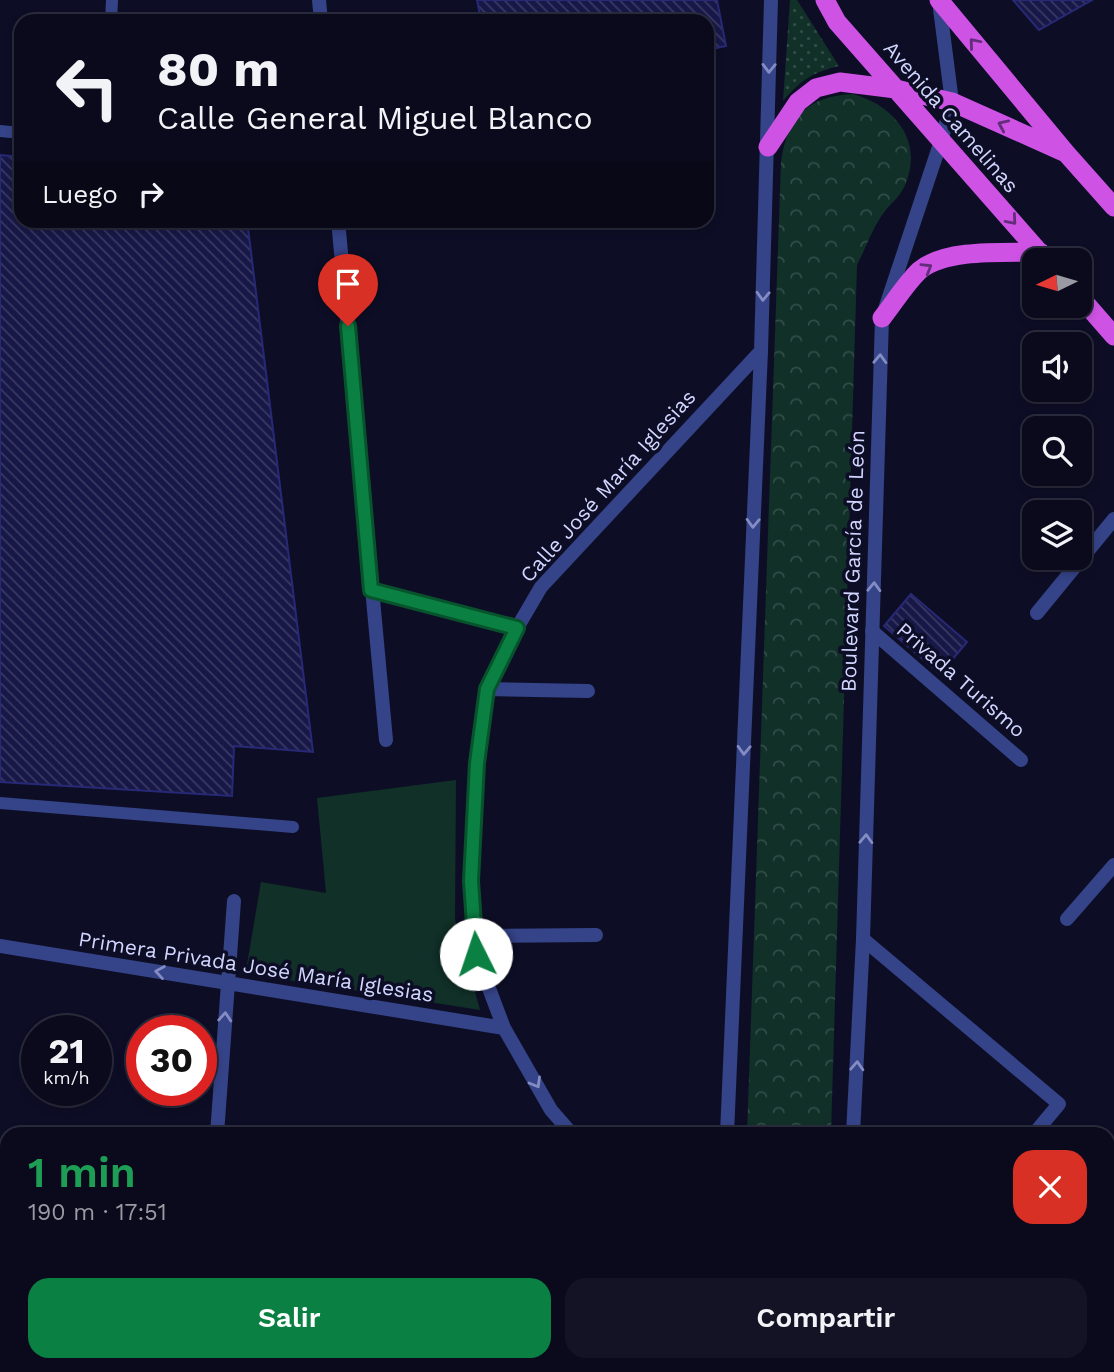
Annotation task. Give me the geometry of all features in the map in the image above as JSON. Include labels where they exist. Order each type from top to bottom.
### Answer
[{"type":"highway","name":"Avenida Camelinas","points":[[825,0],[837,22],[1037,248]]},
{"type":"highway","points":[[939,0],[1114,207]]},
{"type":"highway","points":[[768,147],[798,102],[816,88],[840,82],[896,89],[952,102],[1066,153]]},
{"type":"highway","points":[[882,318],[921,270],[945,259],[971,254],[1022,255]]},
{"type":"highway","points":[[1092,311],[1114,336]]},
{"type":"street","points":[[727,1127],[761,351],[771,0]]},
{"type":"street","name":"Boulevard García de León","points":[[853,1127],[863,939],[882,318],[952,102],[939,0]]},
{"type":"street","points":[[339,228],[386,740]]},
{"type":"street","name":"Calle José María Iglesias","points":[[566,1127],[551,1110],[504,1028],[476,954],[471,881],[477,763],[487,689],[541,587],[761,351]]},
{"type":"street","points":[[1037,613],[1114,519]]},
{"type":"street","points":[[371,590],[517,628]]},
{"type":"street","name":"Privada Turismo","points":[[872,631],[1021,760]]},
{"type":"street","points":[[487,689],[588,691]]},
{"type":"street","points":[[1067,919],[1114,865]]},
{"type":"street","points":[[218,1127],[234,901]]},
{"type":"street","points":[[475,936],[596,935]]},
{"type":"street","points":[[863,939],[1059,1104],[1040,1127]]},
{"type":"street","name":"Primera Privada José María Iglesias","points":[[0,946],[504,1028]]},
{"type":"lane","points":[[0,803],[293,827]]},
{"type":"green space","points":[[790,0],[797,0],[839,66],[808,78],[783,101]]},
{"type":"green space","points":[[853,94],[882,107],[902,128],[911,154],[905,185],[873,230],[857,265],[831,1127],[747,1127],[781,162],[788,133],[802,112],[824,99]]},
{"type":"green space","points":[[456,780],[455,919],[480,1010],[281,979],[246,970],[261,882],[326,893],[317,798]]},
{"type":"building","points":[[477,0],[717,0],[726,46],[714,49],[714,14],[480,14]]},
{"type":"building","points":[[1013,0],[1092,0],[1039,30]]},
{"type":"building","points":[[0,155],[14,156],[14,228],[248,228],[313,752],[234,746],[232,796],[0,782]]},
{"type":"building","points":[[911,594],[967,642],[940,674],[884,626]]},
{"type":"route","points":[[348,326],[371,590],[517,628],[487,689],[477,763],[471,881],[476,954]]}]
